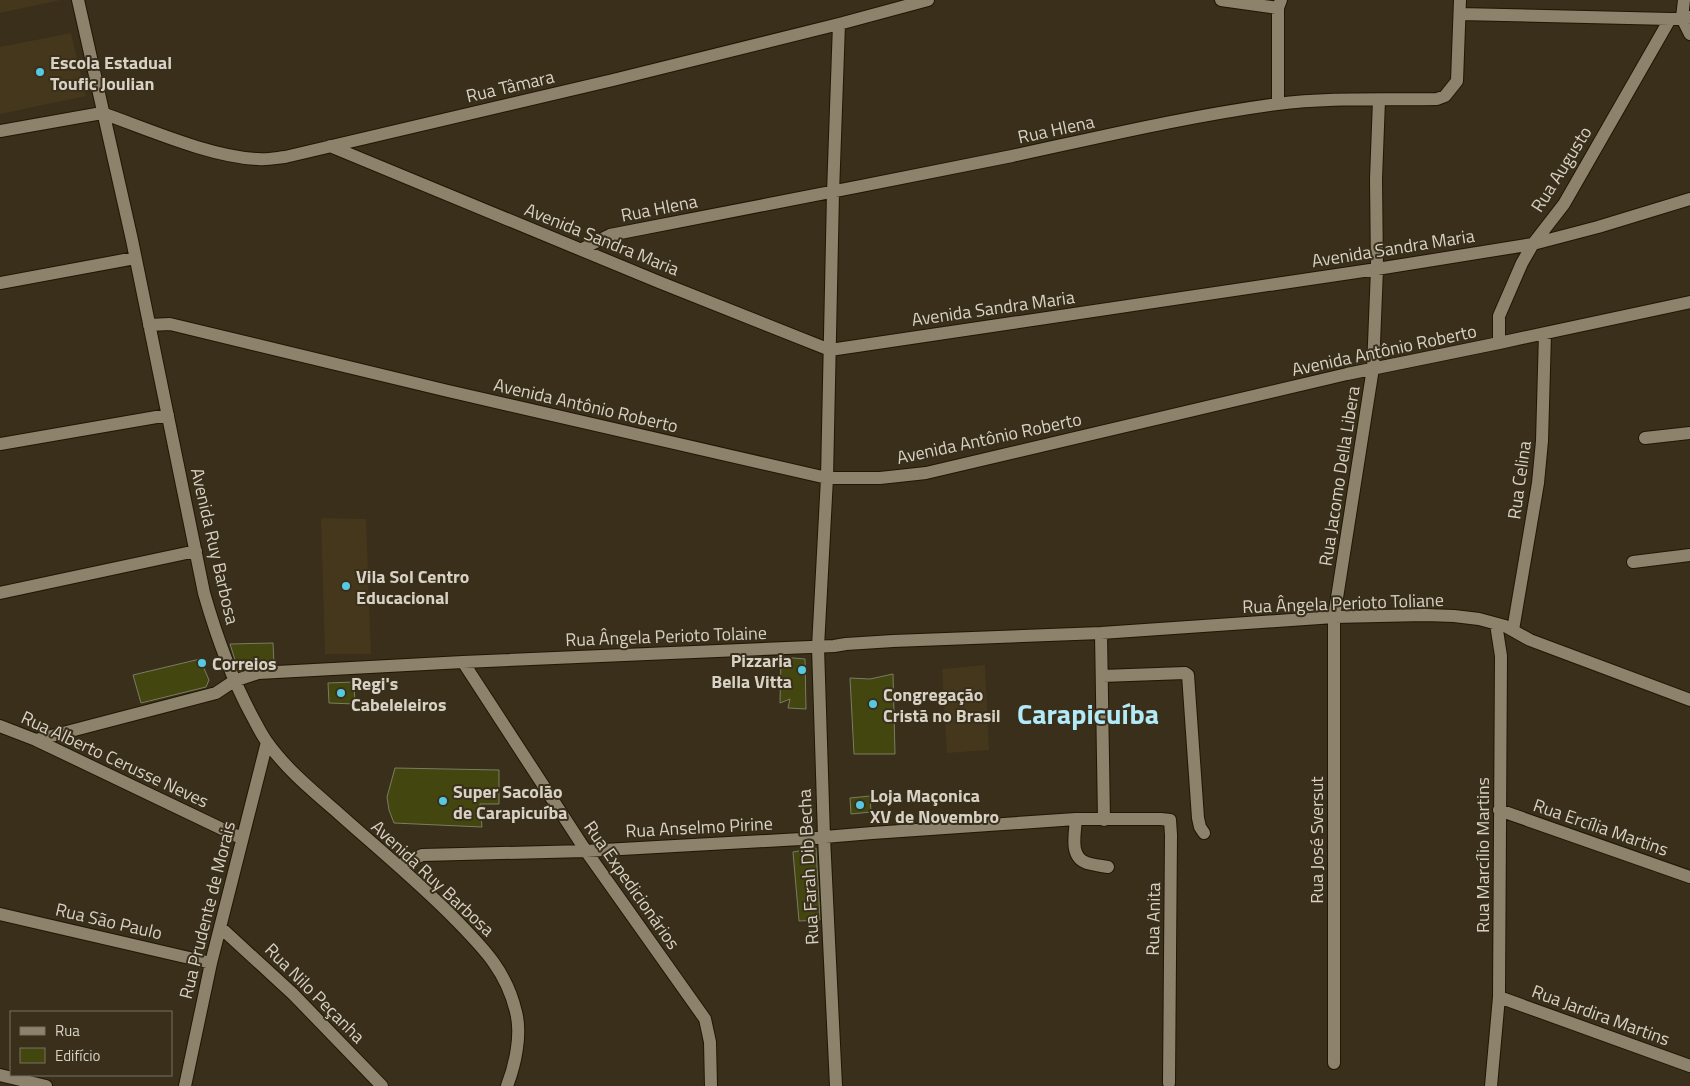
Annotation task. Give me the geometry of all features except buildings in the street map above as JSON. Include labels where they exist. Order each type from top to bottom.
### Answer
[{"type":"street","name":"Avenida Ruy Barbosa","points":[[78,0],[135,258],[204,593],[213,625],[234,681],[267,742],[290,768],[321,798],[432,896],[478,941],[495,964],[509,991],[517,1014],[517,1047],[512,1074],[507,1086]]},
{"type":"street","name":"Rua Tâmara","points":[[102,113],[232,156],[259,159],[285,157],[839,24],[896,4],[928,0]]},
{"type":"street","points":[[1221,0],[1279,4],[1278,104]]},
{"type":"street","name":"Rua Hlena","points":[[582,249],[610,235],[833,192],[1210,115],[1278,104],[1341,99],[1437,99],[1449,92],[1457,81],[1460,0]]},
{"type":"street","name":"Rua Augusto","points":[[1499,343],[1499,316],[1522,263],[1533,244],[1564,204],[1681,18],[1684,0]]},
{"type":"street","points":[[1460,14],[1681,18],[1690,34]]},
{"type":"street","name":"Rua Farah Dib Becha","points":[[836,1086],[824,837],[818,647],[827,478],[833,192],[839,24]]},
{"type":"street","name":"Rua Jacomo Della Libera","points":[[1334,617],[1373,368],[1377,269],[1376,179],[1379,100]]},
{"type":"street","points":[[0,131],[102,113]]},
{"type":"street","name":"Avenida Sandra Maria","points":[[330,146],[659,282],[830,350],[1533,244],[1598,227],[1690,199]]},
{"type":"street","points":[[0,283],[135,258]]},
{"type":"street","name":"Avenida Antônio Roberto","points":[[149,325],[170,324],[448,392],[827,478],[880,478],[926,473],[1373,368],[1690,302]]},
{"type":"street","name":"Rua Celina","points":[[1513,630],[1538,483],[1542,441],[1544,333]]},
{"type":"street","points":[[0,444],[168,415]]},
{"type":"street","points":[[1645,438],[1690,433]]},
{"type":"street","points":[[0,593],[196,551]]},
{"type":"street","points":[[1633,562],[1690,555]]},
{"type":"street","name":"Rua Ângela Perioto Toliane","points":[[1101,633],[1334,617],[1454,616],[1479,619],[1513,630],[1530,640],[1690,700]]},
{"type":"street","name":"Rua José Sversut","points":[[1334,617],[1334,1063]]},
{"type":"street","name":"Rua Marcílio Martins","points":[[1492,1086],[1499,997],[1501,656],[1496,624]]},
{"type":"street","points":[[1101,633],[1104,820]]},
{"type":"street","name":"Rua Ângela Perioto Tolaine","points":[[36,740],[216,693],[234,681],[258,673],[818,647],[893,641],[1101,633]]},
{"type":"street","name":"Rua Expedicionários","points":[[463,662],[586,852],[705,1019],[710,1042],[711,1086]]},
{"type":"street","points":[[1102,676],[1185,673],[1188,675],[1198,818],[1204,833]]},
{"type":"street","name":"Rua Alberto Cerusse Neves","points":[[0,726],[36,740],[241,838]]},
{"type":"street","name":"Rua Prudente de Morais","points":[[185,1086],[211,963],[241,838],[267,742]]},
{"type":"street","name":"Rua Ercília Martins","points":[[1499,810],[1690,876]]},
{"type":"street","points":[[1076,819],[1074,842],[1075,851],[1079,858],[1086,863],[1108,867]]},
{"type":"street","name":"Rua Anselmo Pirine","points":[[399,866],[422,855],[586,852],[1076,819],[1104,820]]},
{"type":"street","name":"Rua Anita","points":[[1104,820],[1170,820],[1169,1083]]},
{"type":"street","name":"Rua São Paulo","points":[[0,914],[211,963]]},
{"type":"street","name":"Rua Nilo Peçanha","points":[[220,927],[293,994],[382,1086]]},
{"type":"street","name":"Rua Jardira Martins","points":[[1499,997],[1690,1066]]},
{"type":"street","points":[[0,1075],[46,1086]]},
{"type":"shaded area","points":[[0,0],[61,0],[0,13]]},
{"type":"shaded area","name":"Escola Estadual Toufic Joulian","points":[[71,33],[86,96],[0,114],[0,47]]},
{"type":"shaded area","name":"Vila Sol Centro Educacional","points":[[321,518],[366,519],[371,654],[325,654]]},
{"type":"shaded area","points":[[985,665],[989,750],[947,753],[942,669]]},
{"type":"place","name":"Escola Estadual Toufic Joulian","points":[[40,72]]},
{"type":"place","name":"Vila Sol Centro Educacional","points":[[346,586]]},
{"type":"place","name":"Correios","points":[[202,663]]},
{"type":"place","name":"Pizzaria Bella Vitta","points":[[802,670]]},
{"type":"place","name":"Regi's Cabeleleiros","points":[[341,693]]},
{"type":"place","name":"Congregação Cristã no Brasil","points":[[873,704]]},
{"type":"place","name":"Super Sacolão de Carapicuíba","points":[[443,801]]},
{"type":"place","name":"Loja Maçonica XV de Novembro","points":[[860,805]]},
{"type":"district","name":"Carapicuíba","points":[[1088,713]]}]
